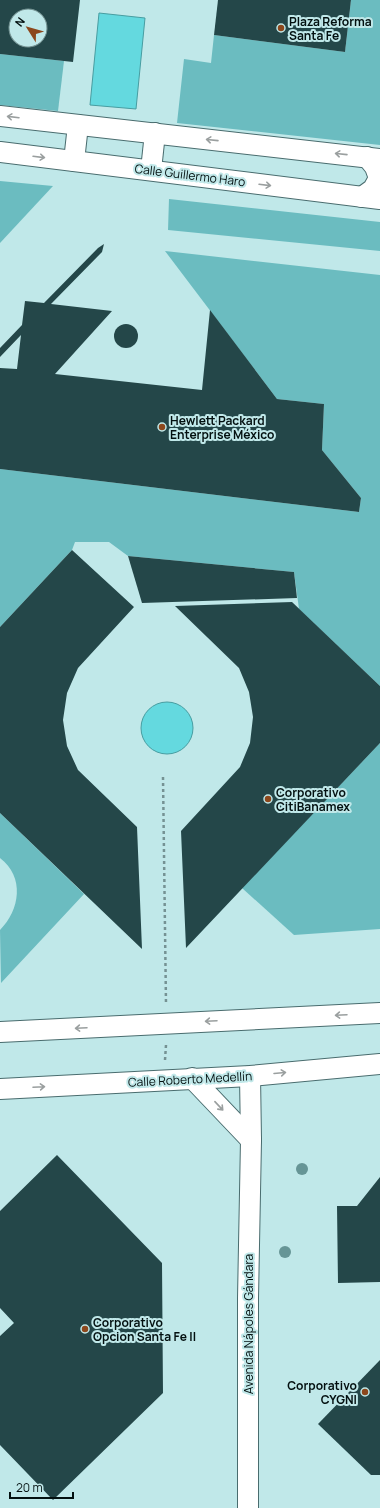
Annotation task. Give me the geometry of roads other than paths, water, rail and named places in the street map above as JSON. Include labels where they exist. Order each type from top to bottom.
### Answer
[{"type":"street","points":[[0,116],[374,158],[375,167],[379,178],[373,189],[371,198]]},
{"type":"street","points":[[74,162],[78,125]]},
{"type":"street","points":[[150,170],[155,133]]},
{"type":"street","name":"Calle Guillermo Haro","points":[[0,152],[371,198]]},
{"type":"street","points":[[0,1032],[380,1013]]},
{"type":"street","name":"Calle Roberto Medellín","points":[[0,1089],[250,1076],[380,1064]]},
{"type":"street","name":"Avenida Nápoles Gándara","points":[[248,1508],[248,1298],[251,1140],[250,1076]]},
{"type":"street","points":[[192,1078],[251,1140]]},
{"type":"place","name":"Plaza Reforma Santa Fe","points":[[281,28]]},
{"type":"place","name":"Hewlett Packard Enterprise México","points":[[162,427]]},
{"type":"place","name":"Corporativo CitiBanamex","points":[[268,799]]},
{"type":"place","name":"Corporativo Opcion Santa Fe II","points":[[85,1329]]},
{"type":"place","name":"Corporativo CYGNI","points":[[365,1392]]}]
